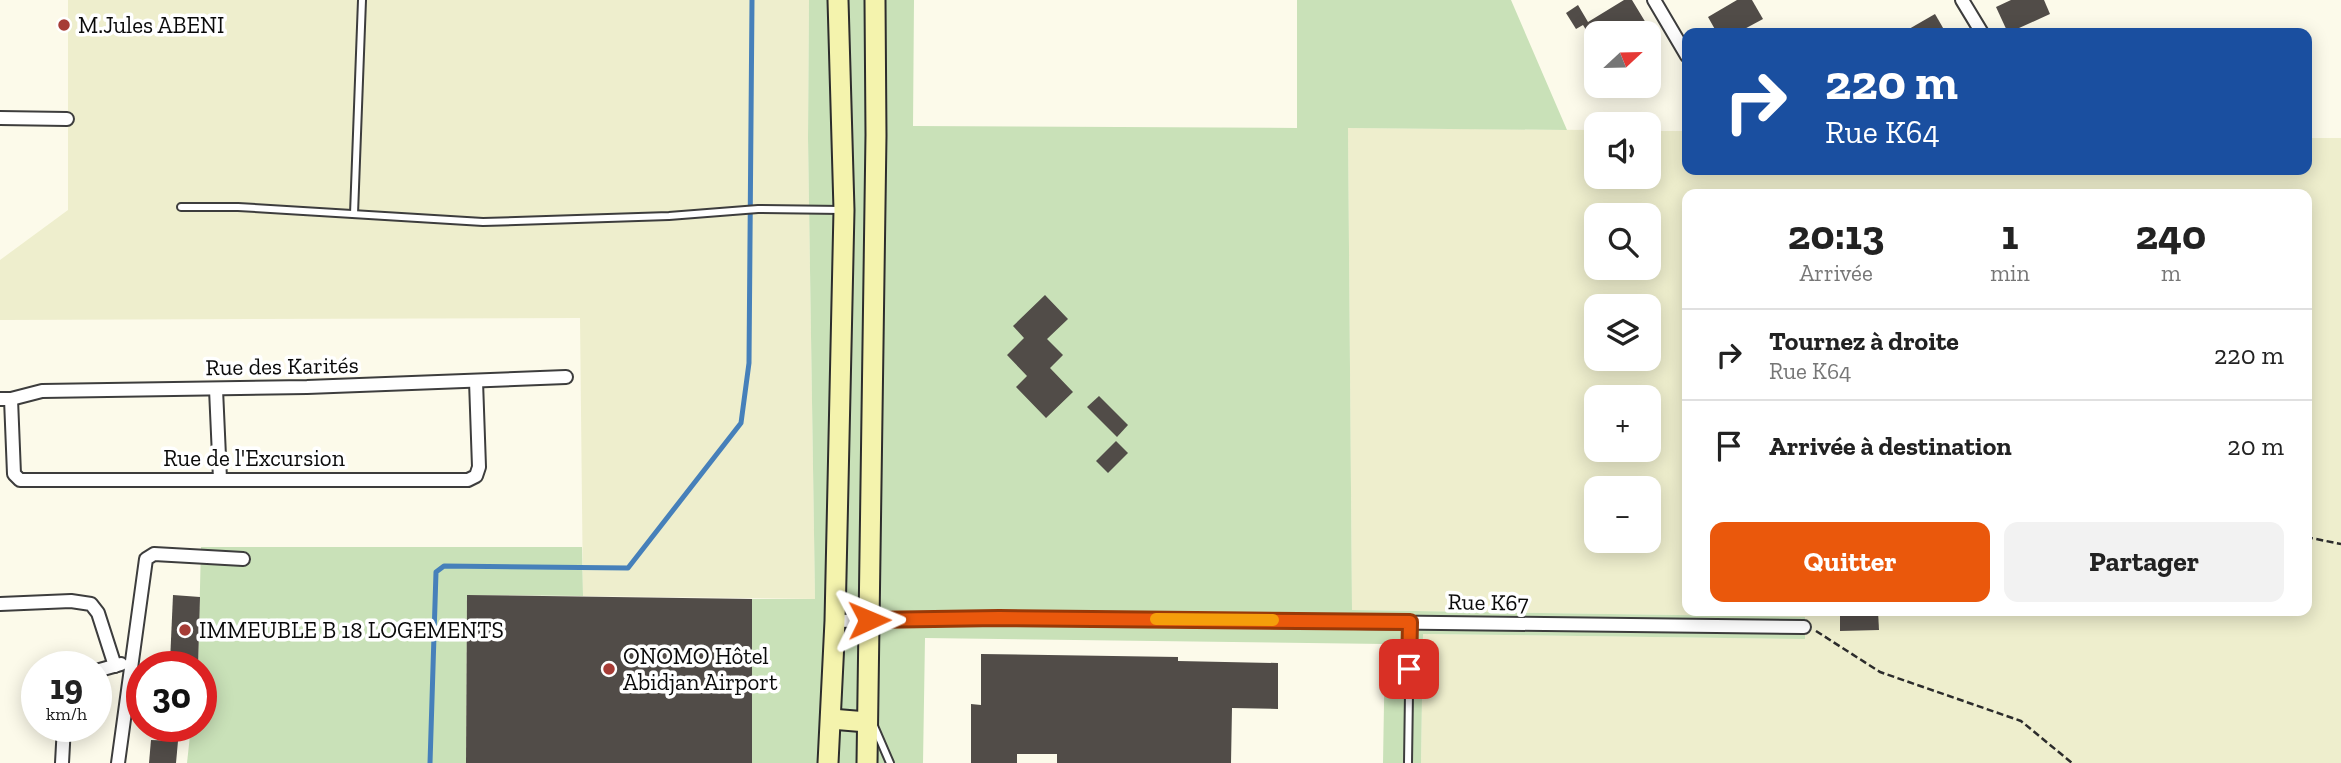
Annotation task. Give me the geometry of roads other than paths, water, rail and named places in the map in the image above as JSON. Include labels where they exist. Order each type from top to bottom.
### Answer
[{"type":"main road","points":[[828,763],[835,621],[844,210],[838,0]]},
{"type":"main road","points":[[867,763],[876,135],[875,0]]},
{"type":"main road","points":[[831,719],[867,717]]},
{"type":"street","points":[[1654,0],[1682,48]]},
{"type":"street","points":[[1962,0],[1979,28]]},
{"type":"street","points":[[0,118],[67,119]]},
{"type":"street","name":"Rue des Karités","points":[[6,399],[42,391],[216,389],[566,377]]},
{"type":"street","name":"Rue de l'Excursion","points":[[6,399],[15,474],[20,480],[468,480],[476,476],[479,467],[476,382]]},
{"type":"street","points":[[216,389],[219,479]]},
{"type":"street","points":[[132,651],[146,559],[154,554],[243,559]]},
{"type":"street","points":[[0,604],[71,601],[91,604],[98,613],[115,666]]},
{"type":"street","name":"Rue K67","points":[[835,621],[1013,618],[1804,627]]},
{"type":"street","points":[[112,667],[126,663]]},
{"type":"street","points":[[118,763],[126,700]]},
{"type":"street","points":[[62,763],[63,742]]},
{"type":"lane","points":[[354,214],[362,0]]},
{"type":"lane","points":[[180,206],[483,222],[669,216],[758,209],[844,210]]},
{"type":"lane","points":[[1408,763],[1410,622]]},
{"type":"lane","points":[[867,717],[890,763]]},
{"type":"waterway","points":[[430,763],[436,572],[444,566],[628,568],[741,423],[749,363],[752,0]]},
{"type":"place","name":"M.Jules ABENI","points":[[64,25]]},
{"type":"place","name":"IMMEUBLE B 18 LOGEMENTS","points":[[185,630]]},
{"type":"place","name":"ONOMO Hôtel Abidjan Airport","points":[[609,669]]}]
